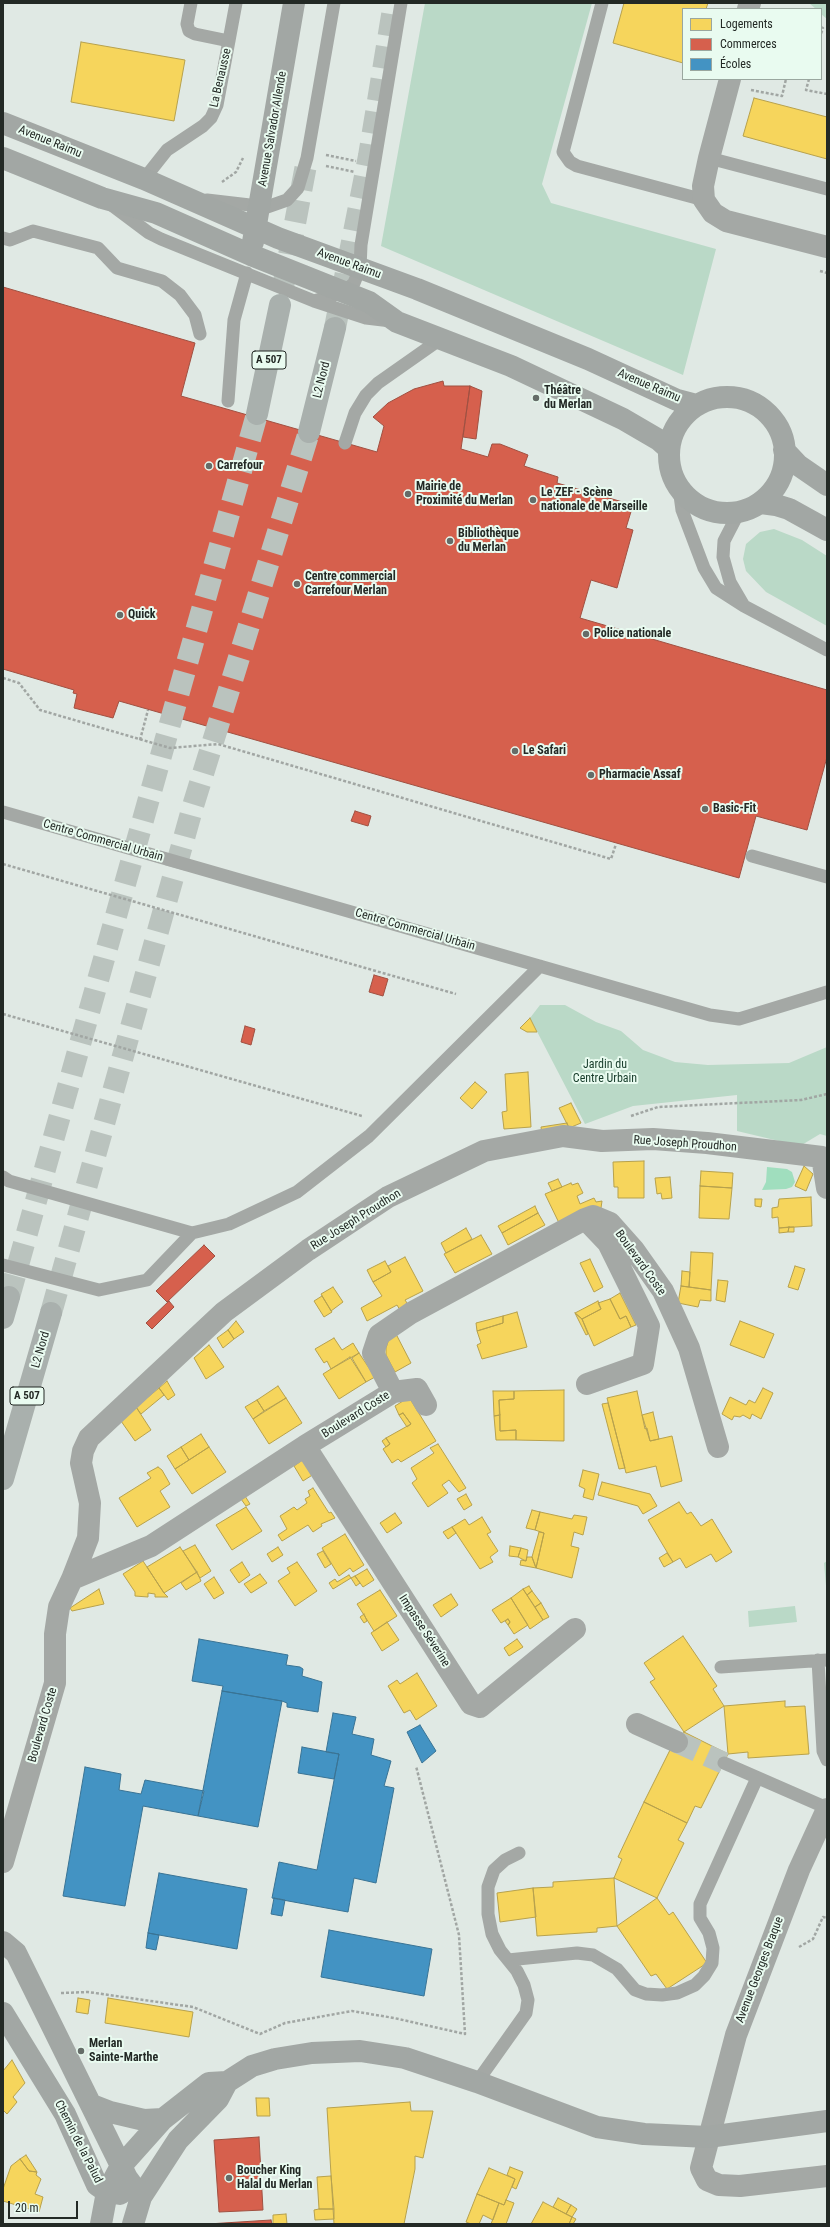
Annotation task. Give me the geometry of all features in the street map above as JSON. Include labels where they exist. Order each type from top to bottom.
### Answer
[{"type":"highway","name":"A 507","points":[[257,414],[280,305]]},
{"type":"highway","name":"L2 Nord","points":[[308,432],[335,328]]},
{"type":"highway","points":[[3,1318],[9,1297]]},
{"type":"highway","name":"L2 Nord","points":[[3,1479],[51,1313]]},
{"type":"street","name":"Avenue Salvador Allende","points":[[249,264],[294,3]]},
{"type":"street","points":[[729,82],[703,186],[704,200],[713,213],[726,221],[827,247]]},
{"type":"street","name":"Avenue Raimu","points":[[3,123],[144,179],[278,238],[369,272],[588,359],[677,400],[696,405]]},
{"type":"street","points":[[3,158],[102,198],[156,213],[249,264],[269,272],[344,292],[368,310],[511,366],[622,419],[659,440],[668,448]]},
{"type":"street","points":[[761,503],[779,479],[783,466],[784,450],[782,434],[774,421],[762,410],[748,401],[736,398],[711,398],[696,405],[682,417],[672,433],[668,448],[672,475],[679,488],[693,502],[708,510],[722,512],[739,512],[761,503],[776,505],[789,509],[827,530]]},
{"type":"street","points":[[784,450],[798,465],[827,485]]},
{"type":"street","name":"Rue Joseph Proudhon","points":[[72,1579],[88,1538],[90,1503],[81,1463],[83,1451],[89,1438],[224,1312],[308,1250],[388,1197],[484,1152],[563,1136],[602,1141],[653,1139],[707,1143],[825,1156],[827,1188]]},
{"type":"street","name":"Boulevard Coste","points":[[3,1862],[55,1683],[55,1634],[59,1607],[72,1579],[151,1546],[305,1446],[393,1392],[373,1353],[380,1335],[418,1310],[585,1219],[594,1216],[610,1222],[634,1250],[663,1291],[689,1348],[718,1447]]},
{"type":"street","points":[[585,1219],[608,1243],[649,1326],[642,1364],[587,1384]]},
{"type":"street","points":[[393,1392],[417,1389],[426,1405]]},
{"type":"street","name":"Impasse Séverine","points":[[305,1446],[471,1704],[480,1707],[575,1629]]},
{"type":"street","points":[[637,1724],[677,1742]]},
{"type":"street","name":"Avenue Georges Braque","points":[[827,1808],[799,1870],[739,2027],[700,2168],[707,2180],[719,2185],[740,2186],[827,2176]]},
{"type":"street","points":[[3,1942],[16,1953],[92,2104],[127,2178],[141,2197]]},
{"type":"street","name":"Chemin de la Palud","points":[[3,2012],[65,2114],[97,2185],[107,2192],[141,2197]]},
{"type":"street","points":[[101,2224],[107,2192],[121,2166],[163,2119],[209,2083],[227,2082],[252,2066],[275,2059],[321,2052],[360,2051],[405,2058],[477,2082],[597,2127],[644,2134],[708,2137],[827,2121]]},
{"type":"street","points":[[133,2224],[141,2197],[178,2140],[218,2099],[227,2082]]},
{"type":"street","points":[[92,2104],[110,2112],[144,2120],[163,2119]]},
{"type":"lane","name":"La Benausse","points":[[191,3],[187,24],[189,31],[195,34],[229,41]]},
{"type":"lane","name":"La Benausse","points":[[144,179],[167,150],[203,126],[211,118],[217,105],[236,3]]},
{"type":"lane","points":[[185,198],[267,207],[287,200],[298,188],[307,158],[334,3]]},
{"type":"lane","points":[[314,301],[344,292],[369,272],[361,245],[401,3]]},
{"type":"lane","points":[[602,3],[563,152],[570,162],[577,166],[704,200]]},
{"type":"lane","points":[[709,158],[827,189]]},
{"type":"lane","points":[[3,238],[10,240],[33,231],[98,248],[117,268],[162,281],[180,295],[195,315],[200,334]]},
{"type":"lane","points":[[228,401],[234,320],[249,264]]},
{"type":"lane","points":[[269,272],[314,301],[368,310]]},
{"type":"lane","points":[[345,443],[355,413],[366,395],[378,383],[442,338]]},
{"type":"lane","points":[[679,488],[682,510],[704,568],[716,588],[744,606],[827,650]]},
{"type":"lane","points":[[739,512],[724,541],[723,557],[730,582],[744,606]]},
{"type":"lane","name":"Centre Commercial Urbain","points":[[3,812],[710,1015],[739,1019],[827,992]]},
{"type":"lane","points":[[752,856],[827,877]]},
{"type":"lane","points":[[3,1177],[9,1181],[192,1233],[228,1224],[297,1192],[369,1136],[540,966]]},
{"type":"lane","points":[[3,1264],[99,1290],[147,1280],[192,1233]]},
{"type":"lane","points":[[721,1667],[823,1660],[823,1751],[827,1760]]},
{"type":"lane","points":[[724,1763],[827,1808]]},
{"type":"lane","points":[[508,1960],[578,1953],[594,1955],[617,1970],[635,1990],[646,1994],[662,1995],[677,1993],[695,1985],[704,1976],[712,1963],[713,1948],[709,1933],[700,1918],[700,1904],[757,1778]]},
{"type":"lane","points":[[477,2082],[526,2013],[528,2000],[524,1985],[518,1971],[508,1960],[492,1934],[488,1914],[488,1887],[494,1870],[505,1860],[520,1853]]},
{"type":"path","points":[[729,82],[782,96],[786,80]]},
{"type":"path","points":[[809,80],[806,90],[827,94]]},
{"type":"path","points":[[220,183],[236,172],[247,154]]},
{"type":"path","points":[[307,158],[317,155],[326,155],[374,165]]},
{"type":"path","points":[[326,166],[364,174],[374,165]]},
{"type":"path","points":[[3,678],[19,683],[40,710],[140,740],[170,748],[218,744],[611,859],[616,844]]},
{"type":"path","points":[[140,740],[148,710]]},
{"type":"path","points":[[3,864],[456,994]]},
{"type":"path","points":[[3,1014],[366,1117]]},
{"type":"path","points":[[624,1118],[658,1107],[801,1100],[827,1094]]},
{"type":"path","points":[[56,1993],[88,1992],[193,2007],[260,2034],[285,2023],[352,2011],[394,2018],[465,2034],[459,1935],[416,1766]]},
{"type":"path","points":[[799,1947],[813,1939],[823,1917],[827,1918]]},
{"type":"green space","points":[[425,3],[592,3],[542,184],[551,203],[716,249],[683,375],[381,246]]},
{"type":"green space","points":[[809,3],[827,3],[827,19],[822,15],[822,8],[815,8]]},
{"type":"green space","points":[[774,529],[802,540],[827,556],[827,626],[766,592],[746,571],[743,559],[746,544],[760,532]]},
{"type":"green space","name":"Jardin du Centre Urbain","points":[[540,1005],[565,1005],[596,1022],[621,1031],[643,1050],[675,1062],[708,1065],[789,1063],[827,1047],[827,1136],[820,1134],[800,1146],[737,1131],[737,1095],[633,1106],[585,1124],[530,1018]]},
{"type":"green space","points":[[827,1561],[827,1597],[824,1563]]},
{"type":"green space","points":[[795,1606],[797,1622],[749,1627],[748,1611]]},
{"type":"shaded area","points":[[767,1167],[787,1169],[792,1172],[795,1182],[792,1187],[786,1189],[762,1190],[766,1182]]},
{"type":"building: Logements","points":[[624,3],[708,3],[706,8],[682,8],[682,63],[613,43]]},
{"type":"building: Logements","points":[[81,42],[185,60],[174,121],[71,102]]},
{"type":"building: Logements","points":[[754,98],[827,117],[827,159],[743,136]]},
{"type":"building: Logements","points":[[530,1018],[537,1032],[527,1032],[520,1028]]},
{"type":"building: Logements","points":[[528,1072],[531,1127],[504,1129],[502,1112],[507,1111],[505,1074]]},
{"type":"building: Logements","points":[[475,1082],[487,1092],[472,1109],[460,1098]]},
{"type":"building: Logements","points":[[571,1103],[581,1123],[569,1128],[559,1108]]},
{"type":"building: Logements","points":[[567,1123],[569,1128],[542,1134],[541,1127]]},
{"type":"building: Logements","points":[[644,1161],[644,1198],[618,1198],[618,1187],[614,1187],[613,1162]]},
{"type":"building: Logements","points":[[804,1166],[813,1174],[806,1191],[795,1186]]},
{"type":"building: Logements","points":[[701,1171],[733,1173],[732,1188],[700,1186]]},
{"type":"building: Logements","points":[[670,1177],[672,1198],[662,1199],[661,1193],[657,1194],[655,1178]]},
{"type":"building: Logements","points":[[558,1179],[562,1187],[552,1191],[548,1183]]},
{"type":"building: Logements","points":[[571,1183],[572,1185],[578,1183],[583,1193],[577,1196],[580,1204],[594,1198],[596,1202],[602,1201],[601,1208],[560,1225],[545,1194]]},
{"type":"building: Logements","points":[[700,1186],[732,1188],[729,1219],[699,1218]]},
{"type":"building: Logements","points":[[811,1197],[812,1226],[779,1228],[778,1217],[772,1218],[772,1208],[778,1207],[779,1199]]},
{"type":"building: Logements","points":[[755,1199],[762,1199],[761,1207],[755,1206]]},
{"type":"building: Logements","points":[[535,1206],[538,1213],[502,1233],[498,1226]]},
{"type":"building: Logements","points":[[538,1213],[545,1225],[508,1245],[502,1233]]},
{"type":"building: Logements","points":[[789,1227],[794,1227],[794,1232],[788,1232]]},
{"type":"building: Logements","points":[[789,1227],[788,1232],[779,1233],[779,1228]]},
{"type":"building: Logements","points":[[466,1228],[472,1239],[446,1253],[441,1243]]},
{"type":"building: Logements","points":[[481,1235],[492,1254],[455,1273],[444,1254]]},
{"type":"building: Logements","points":[[691,1252],[713,1253],[711,1290],[689,1287]]},
{"type":"building: Logements","points":[[405,1257],[423,1291],[405,1300],[409,1306],[400,1310],[397,1305],[367,1321],[361,1308],[382,1296],[373,1282],[391,1272],[388,1266]]},
{"type":"building: Logements","points":[[590,1259],[603,1287],[594,1292],[580,1263]]},
{"type":"building: Logements","points":[[385,1261],[391,1272],[373,1282],[367,1270]]},
{"type":"building: Logements","points":[[795,1266],[805,1269],[798,1290],[788,1287]]},
{"type":"building: Logements","points":[[682,1271],[690,1272],[689,1287],[681,1286]]},
{"type":"building: Logements","points":[[718,1280],[728,1281],[725,1302],[716,1300]]},
{"type":"building: Logements","points":[[681,1286],[711,1290],[711,1301],[700,1300],[698,1307],[678,1303]]},
{"type":"building: Logements","points":[[333,1287],[343,1302],[331,1311],[321,1294]]},
{"type":"building: Logements","points":[[620,1293],[636,1325],[631,1327],[626,1316],[620,1319],[610,1299]]},
{"type":"building: Logements","points":[[322,1296],[332,1312],[324,1317],[314,1301]]},
{"type":"building: Logements","points":[[610,1299],[620,1319],[626,1316],[631,1327],[594,1346],[582,1319],[601,1309],[598,1303]]},
{"type":"building: Logements","points":[[598,1301],[601,1309],[582,1319],[575,1313]]},
{"type":"building: Logements","points":[[517,1312],[527,1347],[482,1359],[477,1345],[481,1343],[477,1331],[503,1323],[503,1316]]},
{"type":"building: Logements","points":[[575,1313],[582,1319],[588,1334],[586,1335]]},
{"type":"building: Logements","points":[[503,1316],[503,1323],[477,1331],[476,1323]]},
{"type":"building: Logements","points":[[236,1321],[244,1332],[234,1339],[228,1330]]},
{"type":"building: Logements","points":[[740,1321],[774,1334],[764,1358],[730,1345]]},
{"type":"building: Logements","points":[[228,1330],[234,1339],[223,1348],[217,1338]]},
{"type":"building: Logements","points":[[396,1334],[411,1363],[395,1372],[386,1355],[386,1348],[389,1339]]},
{"type":"building: Logements","points":[[334,1338],[342,1350],[353,1343],[359,1353],[331,1369],[327,1361],[324,1363],[315,1349]]},
{"type":"building: Logements","points":[[209,1345],[224,1367],[206,1379],[194,1358]]},
{"type":"building: Logements","points":[[359,1353],[375,1377],[366,1382],[352,1358]]},
{"type":"building: Logements","points":[[350,1357],[366,1382],[339,1399],[323,1374]]},
{"type":"building: Logements","points":[[167,1381],[175,1395],[168,1400],[159,1388]]},
{"type":"building: Logements","points":[[278,1386],[286,1398],[264,1411],[257,1400]]},
{"type":"building: Logements","points":[[159,1388],[164,1395],[141,1414],[136,1407]]},
{"type":"building: Logements","points":[[763,1388],[773,1393],[761,1419],[752,1414],[750,1419],[743,1415],[740,1417],[734,1416],[732,1420],[722,1414],[730,1397],[746,1405],[749,1400],[755,1403]]},
{"type":"building: Logements","points":[[564,1390],[564,1441],[516,1440],[516,1430],[500,1431],[499,1400],[514,1399],[514,1391]]},
{"type":"building: Logements","points":[[493,1391],[514,1391],[514,1399],[499,1400],[500,1415],[494,1416]]},
{"type":"building: Logements","points":[[637,1391],[645,1429],[647,1428],[650,1441],[672,1436],[682,1481],[661,1487],[656,1466],[626,1473],[607,1398]]},
{"type":"building: Logements","points":[[407,1394],[436,1441],[401,1462],[398,1459],[392,1463],[383,1449],[390,1444],[386,1438],[411,1424],[403,1413],[399,1415],[395,1406],[403,1401]]},
{"type":"building: Logements","points":[[286,1398],[302,1423],[269,1444],[253,1419]]},
{"type":"building: Logements","points":[[257,1400],[264,1411],[253,1419],[245,1407]]},
{"type":"building: Logements","points":[[608,1403],[625,1468],[619,1469],[602,1404]]},
{"type":"building: Logements","points":[[136,1407],[151,1430],[135,1441],[121,1421]]},
{"type":"building: Logements","points":[[653,1412],[659,1439],[650,1441],[642,1415]]},
{"type":"building: Logements","points":[[403,1413],[411,1424],[407,1427],[399,1415]]},
{"type":"building: Logements","points":[[500,1415],[500,1431],[516,1430],[516,1440],[496,1440],[494,1416]]},
{"type":"building: Logements","points":[[201,1434],[209,1447],[189,1460],[181,1447]]},
{"type":"building: Logements","points":[[386,1438],[390,1444],[386,1447],[382,1441]]},
{"type":"building: Logements","points":[[438,1444],[466,1488],[459,1492],[449,1480],[442,1485],[448,1493],[428,1507],[412,1483],[417,1479],[411,1468],[434,1453],[430,1448]]},
{"type":"building: Logements","points":[[181,1447],[189,1460],[175,1469],[167,1456]]},
{"type":"building: Logements","points":[[209,1447],[226,1472],[192,1494],[175,1469]]},
{"type":"building: Logements","points":[[304,1459],[314,1474],[303,1481],[294,1466]]},
{"type":"building: Logements","points":[[158,1467],[162,1470],[170,1484],[160,1491],[170,1507],[137,1527],[119,1498],[151,1478],[147,1473]]},
{"type":"building: Logements","points":[[583,1470],[599,1474],[593,1500],[583,1497],[585,1489],[579,1486]]},
{"type":"building: Logements","points":[[602,1482],[650,1494],[657,1506],[643,1514],[638,1506],[598,1495]]},
{"type":"building: Logements","points":[[313,1488],[329,1513],[331,1512],[335,1518],[321,1524],[322,1526],[313,1532],[308,1525],[282,1541],[278,1535],[287,1529],[280,1516],[294,1507],[297,1510],[307,1503],[305,1499],[310,1496],[308,1491]]},
{"type":"building: Logements","points":[[466,1494],[472,1505],[464,1510],[457,1499]]},
{"type":"building: Logements","points":[[245,1496],[250,1504],[246,1506],[241,1499]]},
{"type":"building: Logements","points":[[679,1502],[687,1514],[691,1512],[701,1526],[712,1519],[732,1552],[716,1562],[711,1554],[686,1568],[680,1558],[673,1562],[648,1520]]},
{"type":"building: Logements","points":[[246,1507],[262,1531],[232,1550],[216,1525]]},
{"type":"building: Logements","points":[[532,1510],[540,1512],[535,1530],[526,1528]]},
{"type":"building: Logements","points":[[540,1512],[572,1519],[574,1515],[587,1517],[583,1535],[574,1532],[571,1546],[579,1548],[572,1578],[536,1568],[544,1533],[535,1530]]},
{"type":"building: Logements","points":[[395,1513],[402,1523],[387,1533],[380,1523]]},
{"type":"building: Logements","points":[[482,1517],[491,1532],[487,1534],[498,1551],[490,1557],[493,1562],[480,1569],[452,1527],[465,1519],[469,1525]]},
{"type":"building: Logements","points":[[452,1527],[456,1533],[448,1539],[443,1532]]},
{"type":"building: Logements","points":[[539,1532],[544,1533],[536,1568],[532,1557]]},
{"type":"building: Logements","points":[[345,1534],[364,1565],[353,1572],[350,1568],[339,1576],[322,1548]]},
{"type":"building: Logements","points":[[195,1545],[211,1571],[200,1578],[183,1551]]},
{"type":"building: Logements","points":[[510,1546],[521,1548],[518,1557],[509,1556]]},
{"type":"building: Logements","points":[[180,1547],[197,1572],[164,1593],[147,1567]]},
{"type":"building: Logements","points":[[278,1547],[283,1555],[272,1562],[267,1554]]},
{"type":"building: Logements","points":[[521,1548],[528,1550],[526,1561],[518,1557]]},
{"type":"building: Logements","points":[[323,1551],[331,1564],[325,1568],[317,1554]]},
{"type":"building: Logements","points":[[667,1553],[673,1562],[664,1567],[659,1558]]},
{"type":"building: Logements","points":[[527,1557],[532,1557],[536,1568],[520,1565],[521,1560],[526,1561]]},
{"type":"building: Logements","points":[[143,1561],[168,1597],[155,1597],[155,1594],[148,1593],[148,1597],[135,1596],[135,1592],[123,1574]]},
{"type":"building: Logements","points":[[242,1562],[250,1575],[239,1583],[230,1570]]},
{"type":"building: Logements","points":[[297,1562],[317,1591],[295,1606],[278,1581],[290,1573],[287,1568]]},
{"type":"building: Logements","points":[[367,1569],[374,1580],[363,1587],[355,1576]]},
{"type":"building: Logements","points":[[197,1572],[201,1581],[186,1590],[181,1583]]},
{"type":"building: Logements","points":[[260,1574],[267,1583],[251,1593],[244,1584]]},
{"type":"building: Logements","points":[[349,1575],[351,1578],[333,1589],[329,1583],[335,1579],[337,1582]]},
{"type":"building: Logements","points":[[355,1576],[360,1583],[356,1586],[351,1578]]},
{"type":"building: Logements","points":[[214,1577],[224,1593],[214,1599],[204,1584]]},
{"type":"building: Logements","points":[[529,1586],[532,1591],[527,1595],[523,1589]]},
{"type":"building: Logements","points":[[99,1589],[104,1604],[72,1611],[70,1608]]},
{"type":"building: Logements","points":[[523,1589],[543,1620],[530,1629],[511,1598]]},
{"type":"building: Logements","points":[[380,1590],[397,1616],[374,1631],[357,1604]]},
{"type":"building: Logements","points":[[532,1591],[541,1603],[535,1607],[527,1595]]},
{"type":"building: Logements","points":[[451,1594],[458,1605],[441,1617],[433,1605]]},
{"type":"building: Logements","points":[[511,1598],[528,1625],[514,1634],[508,1625],[510,1622],[508,1619],[501,1623],[492,1610]]},
{"type":"building: Logements","points":[[541,1603],[549,1617],[543,1620],[535,1607]]},
{"type":"building: Logements","points":[[364,1614],[367,1621],[364,1623],[360,1617]]},
{"type":"building: Logements","points":[[508,1619],[510,1622],[508,1625],[505,1621]]},
{"type":"building: Logements","points":[[387,1622],[399,1640],[382,1651],[371,1633]]},
{"type":"building: Logements","points":[[683,1636],[717,1686],[713,1689],[724,1706],[684,1732],[650,1682],[655,1679],[644,1663]]},
{"type":"building: Logements","points":[[517,1639],[523,1647],[509,1656],[504,1648]]},
{"type":"building: Logements","points":[[417,1673],[437,1706],[416,1720],[410,1710],[404,1713],[388,1686],[397,1680],[400,1684]]},
{"type":"building: Logements","points":[[785,1701],[785,1707],[805,1706],[809,1754],[748,1758],[748,1752],[728,1754],[724,1706]]},
{"type":"building: Logements","points":[[684,1732],[728,1754],[701,1808],[695,1806],[687,1823],[644,1802],[671,1748],[675,1750]]},
{"type":"building: Logements","points":[[644,1802],[687,1823],[678,1840],[684,1843],[657,1898],[614,1878],[622,1859],[618,1857]]},
{"type":"building: Logements","points":[[614,1878],[617,1926],[597,1928],[597,1932],[537,1936],[533,1888],[553,1887],[553,1882]]},
{"type":"building: Logements","points":[[533,1888],[536,1917],[500,1922],[497,1893]]},
{"type":"building: Logements","points":[[657,1898],[669,1915],[673,1912],[707,1963],[667,1989],[656,1974],[651,1976],[617,1926]]},
{"type":"building: Logements","points":[[78,1998],[90,2000],[88,2014],[76,2012]]},
{"type":"building: Logements","points":[[108,1998],[193,2012],[189,2037],[105,2023]]},
{"type":"building: Logements","points":[[12,2060],[25,2083],[13,2097],[17,2102],[7,2114],[3,2110],[3,2071]]},
{"type":"building: Logements","points":[[256,2098],[269,2098],[270,2116],[257,2116]]},
{"type":"building: Logements","points":[[410,2102],[411,2111],[433,2111],[423,2158],[415,2156],[415,2169],[404,2224],[334,2224],[327,2108]]},
{"type":"building: Logements","points":[[26,2155],[37,2172],[29,2171],[20,2159]]},
{"type":"building: Logements","points":[[20,2159],[29,2171],[37,2172],[36,2175],[41,2179],[35,2194],[43,2197],[39,2212],[3,2201],[3,2189],[11,2166]]},
{"type":"building: Logements","points":[[510,2167],[523,2172],[516,2189],[512,2187],[515,2179],[507,2175]]},
{"type":"building: Logements","points":[[489,2168],[515,2179],[504,2205],[477,2194]]},
{"type":"building: Logements","points":[[331,2176],[334,2209],[319,2209],[317,2177]]},
{"type":"building: Logements","points":[[477,2194],[499,2203],[493,2220],[483,2215],[479,2224],[471,2224],[466,2222]]},
{"type":"building: Logements","points":[[558,2198],[571,2205],[566,2214],[553,2207]]},
{"type":"building: Logements","points":[[506,2200],[514,2203],[506,2224],[491,2224],[499,2203],[504,2205]]},
{"type":"building: Logements","points":[[543,2202],[572,2217],[569,2224],[531,2224]]},
{"type":"building: Logements","points":[[571,2205],[577,2209],[572,2217],[566,2214]]},
{"type":"building: Logements","points":[[334,2209],[334,2219],[315,2220],[314,2210]]},
{"type":"building: Logements","points":[[286,2214],[287,2224],[273,2224],[273,2215]]},
{"type":"building: Logements","points":[[572,2217],[576,2219],[573,2224],[569,2224]]},
{"type":"building: Commerces","name":"Centre commercial Carrefour Merlan","points":[[3,287],[195,343],[181,396],[377,452],[384,426],[373,417],[388,403],[414,389],[443,381],[444,386],[470,386],[461,449],[488,457],[492,444],[500,444],[528,455],[524,466],[558,477],[557,483],[633,505],[626,528],[633,530],[617,588],[591,580],[580,618],[827,690],[827,757],[807,830],[756,816],[739,878],[119,701],[113,718],[74,708],[77,694],[73,693],[74,690],[3,669]]},
{"type":"building: Commerces","points":[[470,386],[482,391],[476,439],[463,437]]},
{"type":"building: Commerces","points":[[355,811],[371,816],[368,826],[351,821]]},
{"type":"building: Commerces","points":[[374,975],[388,979],[383,996],[369,992]]},
{"type":"building: Commerces","points":[[245,1026],[255,1029],[251,1045],[241,1042]]},
{"type":"building: Commerces","points":[[204,1245],[215,1256],[167,1302],[156,1291]]},
{"type":"building: Commerces","points":[[169,1301],[174,1307],[152,1329],[146,1323]]},
{"type":"building: Commerces","points":[[259,2137],[263,2210],[219,2212],[214,2140]]},
{"type":"building: Commerces","points":[[271,2220],[272,2224],[208,2224]]},
{"type":"building: Écoles","points":[[199,1639],[288,1655],[286,1665],[300,1667],[303,1669],[302,1676],[322,1682],[318,1712],[287,1707],[287,1703],[282,1701],[222,1691],[223,1686],[192,1681]]},
{"type":"building: Écoles","points":[[222,1691],[282,1701],[258,1827],[198,1816]]},
{"type":"building: Écoles","points":[[333,1713],[356,1717],[352,1734],[374,1739],[371,1755],[391,1761],[384,1786],[394,1788],[376,1883],[354,1878],[348,1912],[272,1898],[279,1862],[317,1870],[339,1754],[326,1752]]},
{"type":"building: Écoles","points":[[420,1725],[436,1751],[422,1763],[407,1732]]},
{"type":"building: Écoles","points":[[302,1747],[339,1754],[334,1779],[298,1773]]},
{"type":"building: Écoles","points":[[85,1767],[121,1774],[119,1790],[141,1794],[145,1780],[204,1791],[198,1816],[143,1806],[125,1906],[63,1896]]},
{"type":"building: Écoles","points":[[159,1873],[247,1889],[237,1949],[148,1933]]},
{"type":"building: Écoles","points":[[274,1898],[285,1900],[282,1916],[271,1914]]},
{"type":"building: Écoles","points":[[329,1930],[432,1949],[424,1996],[321,1977]]},
{"type":"building: Écoles","points":[[148,1933],[159,1935],[156,1950],[146,1948]]},
{"type":"tunnel","points":[[335,328],[369,156],[394,3]]},
{"type":"tunnel","points":[[283,287],[306,165]]},
{"type":"tunnel","points":[[9,1297],[257,414]]},
{"type":"tunnel","points":[[51,1313],[193,806],[309,432]]},
{"type":"tunnel","points":[[677,1742],[724,1763]]},
{"type":"place","name":"Théâtre du Merlan","points":[[536,398]]},
{"type":"place","name":"Carrefour","points":[[209,466]]},
{"type":"place","name":"Mairie de Proximité du Merlan","points":[[408,494]]},
{"type":"place","name":"Le ZEF - Scène nationale de Marseille","points":[[533,500]]},
{"type":"place","name":"Bibliothèque du Merlan","points":[[450,541]]},
{"type":"place","name":"Centre commercial Carrefour Merlan","points":[[297,584]]},
{"type":"place","name":"Quick","points":[[120,615]]},
{"type":"place","name":"Police nationale","points":[[586,634]]},
{"type":"place","name":"Le Safari","points":[[515,751]]},
{"type":"place","name":"Pharmacie Assaf","points":[[591,775]]},
{"type":"place","name":"Basic-Fit","points":[[705,809]]},
{"type":"place","name":"Merlan Sainte-Marthe","points":[[81,2051]]},
{"type":"place","name":"Boucher King Halal du Merlan","points":[[229,2178]]}]
